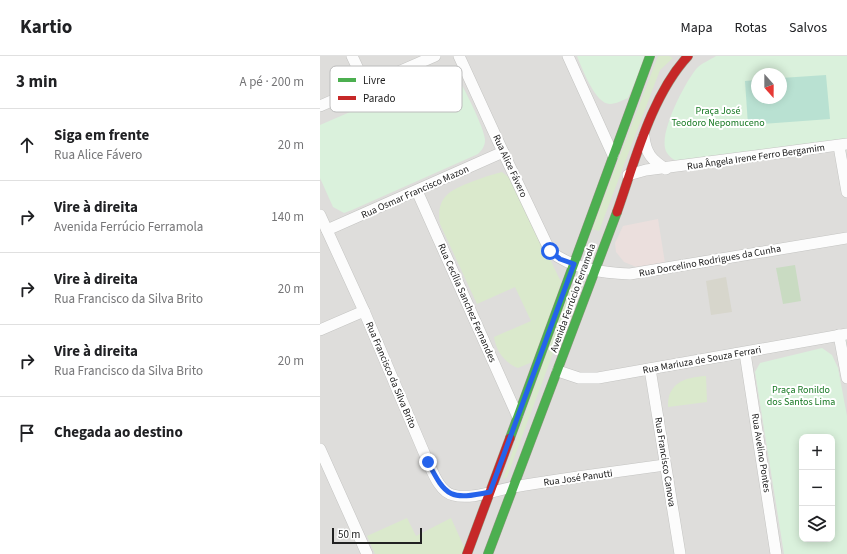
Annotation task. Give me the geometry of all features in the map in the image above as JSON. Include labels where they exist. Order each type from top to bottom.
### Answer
[{"type":"street","points":[[352,56],[357,66]]},
{"type":"street","points":[[412,66],[435,56]]},
{"type":"street","name":"Rua Alice Fávero","points":[[459,56],[550,251],[560,259],[574,264]]},
{"type":"street","points":[[568,56],[613,155]]},
{"type":"street","name":"Avenida Ferrúcio Ferramola","points":[[467,554],[650,56]]},
{"type":"street","name":"Avenida Ferrúcio Ferramola","points":[[488,554],[596,271],[628,175],[664,84],[674,70],[688,56]]},
{"type":"street","points":[[320,106],[330,102]]},
{"type":"street","points":[[644,137],[645,146],[650,158],[666,169]]},
{"type":"street","points":[[843,145],[847,192]]},
{"type":"street","name":"Rua Ângela Irene Ferro Bergamim","points":[[628,175],[646,170],[666,169],[843,145]]},
{"type":"street","name":"Rua Osmar Francisco Mazon","points":[[327,230],[503,152]]},
{"type":"street","name":"Rua Cecília Sanchez Fernandes","points":[[417,191],[517,415]]},
{"type":"street","name":"Rua Francisco da Silva Brito","points":[[320,215],[364,311],[437,480],[444,489],[452,495],[462,496],[490,492]]},
{"type":"street","name":"Rua Dorcelino Rodrigues da Cunha","points":[[574,264],[609,274],[630,274],[651,272],[847,238]]},
{"type":"street","points":[[320,330],[364,311]]},
{"type":"street","points":[[843,334],[847,378]]},
{"type":"street","name":"Rua Mariuza de Souza Ferrari","points":[[558,371],[579,378],[598,378],[745,353],[843,334]]},
{"type":"street","name":"Rua Avelino Pontes","points":[[745,353],[776,554]]},
{"type":"street","name":"Rua Francisco Canova","points":[[650,370],[680,554]]},
{"type":"street","points":[[320,449],[367,554]]},
{"type":"street","name":"Rua José Panutti","points":[[490,492],[514,487],[665,465]]},
{"type":"shaded area","points":[[320,56],[847,56],[847,554],[320,554]]},
{"type":"shaded area","points":[[658,219],[665,263],[639,268],[624,262],[616,252],[615,243],[623,226]]},
{"type":"shaded area","points":[[726,277],[732,312],[711,315],[706,281]]},
{"type":"green space","points":[[577,56],[647,56],[628,98],[617,103],[610,104],[604,102],[594,92]]},
{"type":"green space","points":[[658,56],[669,56],[673,58],[660,70],[599,231],[592,229]]},
{"type":"green space","name":"Praça José Teodoro Nepomuceno","points":[[716,56],[847,56],[847,140],[682,163],[674,160],[667,153],[665,145],[665,135],[668,123],[679,97],[692,75],[697,68]]},
{"type":"green space","points":[[826,75],[830,119],[748,125],[745,81],[751,80],[751,104],[787,104],[787,78]]},
{"type":"green space","points":[[462,86],[481,126],[485,140],[484,146],[478,154],[344,213],[333,207],[320,178],[320,125],[350,112],[462,112]]},
{"type":"green space","points":[[502,172],[512,180],[561,282],[537,360],[518,368],[505,360],[499,352],[494,337],[531,321],[515,287],[477,304],[439,220],[439,212],[442,201],[451,192],[473,181]]},
{"type":"green space","points":[[795,265],[801,301],[783,304],[776,268]]},
{"type":"green space","points":[[569,286],[577,289],[507,477],[503,479]]},
{"type":"green space","name":"Praça Ronildo dos Santos Lima","points":[[822,348],[832,355],[838,368],[847,416],[847,554],[784,554],[755,372],[760,363]]},
{"type":"green space","points":[[706,376],[707,402],[668,407],[668,399],[674,387],[684,380]]},
{"type":"green space","points":[[407,518],[416,536],[451,518],[465,549],[464,554],[375,554],[367,536]]},
{"type":"traffic: fast","points":[[510,438],[650,56]]},
{"type":"traffic: fast","points":[[488,554],[617,212]]},
{"type":"traffic: jam","points":[[617,212],[645,130],[654,109],[675,72],[688,56]]},
{"type":"traffic: jam","points":[[467,554],[510,438]]},
{"type":"route","points":[[428,462],[437,480],[444,489],[452,495],[476,495],[490,492],[517,415],[574,264],[560,259],[550,251]]}]
